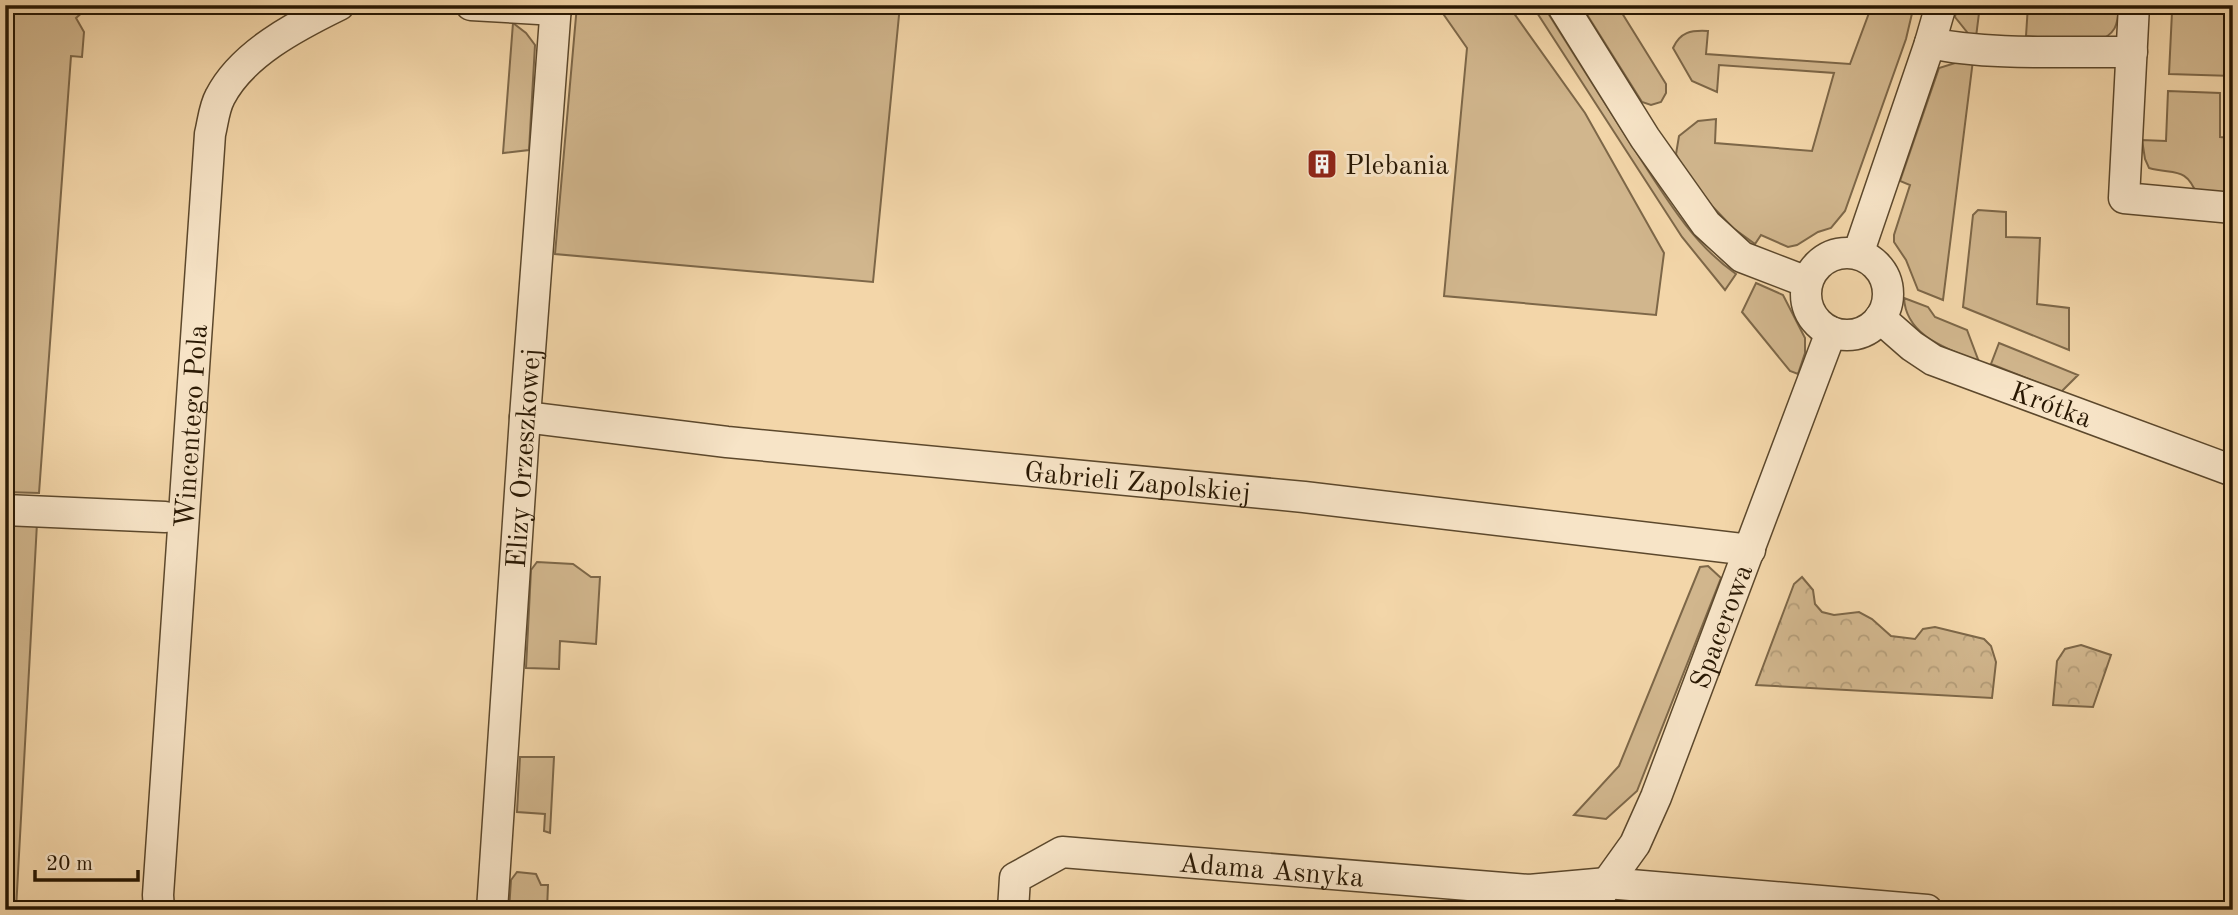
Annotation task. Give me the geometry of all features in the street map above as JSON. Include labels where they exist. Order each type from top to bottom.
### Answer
[{"type":"street","name":"Wincentego Pola","points":[[159,910],[210,134],[218,100],[233,76],[272,44],[339,5]]},
{"type":"street","points":[[471,5],[556,8]]},
{"type":"street","points":[[1562,5],[1645,138],[1706,224],[1742,257],[1807,282]]},
{"type":"street","points":[[1858,254],[1941,5]]},
{"type":"street","points":[[2134,5],[2124,198],[2233,208]]},
{"type":"street","name":"Elizy Orzeszkowej","points":[[492,910],[556,8]]},
{"type":"street","points":[[1930,43],[2007,50],[2132,52]]},
{"type":"street","points":[[1847,253],[1858,254],[1870,260],[1886,280],[1886,306],[1880,318],[1858,334],[1831,332],[1815,321],[1810,312],[1806,303],[1807,282],[1818,264],[1826,258],[1847,253]]},
{"type":"street","name":"Krótka","points":[[1880,318],[1933,360],[2233,471]]},
{"type":"street","name":"Spacerowa","points":[[1592,910],[1607,883],[1635,844],[1656,797],[1831,332]]},
{"type":"street","name":"Gabrieli Zapolskiej","points":[[525,417],[727,442],[1304,497],[1750,550]]},
{"type":"street","points":[[5,510],[165,517]]},
{"type":"street","name":"Adama Asnyka","points":[[1013,910],[1015,878],[1062,852],[1530,890],[1607,883]]},
{"type":"street","points":[[1607,883],[1927,910]]},
{"type":"green space","points":[[5,5],[91,5],[76,18],[84,32],[82,57],[71,56],[39,493],[5,492]]},
{"type":"green space","points":[[577,5],[900,5],[873,282],[555,254]]},
{"type":"green space","points":[[1437,5],[1508,5],[1585,113],[1664,253],[1656,315],[1444,296],[1467,48]]},
{"type":"green space","points":[[1532,5],[1543,5],[1659,188],[1693,235],[1736,274],[1725,290],[1682,237]]},
{"type":"green space","points":[[1581,5],[1617,5],[1666,84],[1666,93],[1661,102],[1651,105],[1642,102]]},
{"type":"green space","points":[[1872,5],[1914,5],[1906,39],[1845,211],[1831,228],[1818,232],[1797,245],[1788,247],[1761,235],[1755,244],[1733,228],[1712,206],[1682,166],[1676,154],[1679,136],[1698,121],[1716,119],[1715,143],[1812,151],[1834,73],[1719,65],[1717,92],[1692,81],[1673,48],[1679,38],[1687,33],[1708,31],[1706,54],[1850,64]]},
{"type":"green space","points":[[1957,5],[1980,5],[1976,37],[1971,37],[1955,17]]},
{"type":"green space","points":[[2028,5],[2119,5],[2118,18],[2112,32],[2095,42],[2026,36]]},
{"type":"green space","points":[[2149,5],[2233,5],[2233,76],[2169,74],[2172,12],[2148,10]]},
{"type":"green space","points":[[513,23],[526,33],[535,45],[529,150],[503,153]]},
{"type":"green space","points":[[1968,59],[1973,60],[1943,300],[1918,290],[1906,260],[1894,242],[1894,235],[1910,185],[1900,181],[1939,68]]},
{"type":"green space","points":[[2168,91],[2220,93],[2220,137],[2233,138],[2233,200],[2197,195],[2184,176],[2149,168],[2142,140],[2166,141]]},
{"type":"green space","points":[[1978,210],[2006,212],[2006,237],[2040,238],[2037,304],[2069,308],[2069,350],[1963,307],[1973,215]]},
{"type":"green space","points":[[1756,283],[1783,295],[1805,338],[1805,353],[1798,374],[1790,371],[1742,312]]},
{"type":"green space","points":[[1904,298],[1928,307],[1935,317],[1967,330],[1979,362],[1931,340],[1921,332],[1912,323]]},
{"type":"green space","points":[[1999,343],[2078,375],[2061,392],[1991,364]]},
{"type":"green space","points":[[5,522],[37,523],[16,910],[5,910]]},
{"type":"green space","points":[[537,562],[573,564],[591,577],[600,577],[596,644],[560,641],[559,669],[526,668],[531,570]]},
{"type":"green space","points":[[1708,566],[1721,578],[1637,791],[1606,819],[1574,815],[1619,766],[1700,567]]},
{"type":"green space","points":[[1802,577],[1813,590],[1815,604],[1822,612],[1834,615],[1859,612],[1872,619],[1891,636],[1915,639],[1923,629],[1935,627],[1984,639],[1991,646],[1996,662],[1992,698],[1756,685],[1794,584]]},
{"type":"green space","points":[[2081,645],[2111,655],[2093,707],[2053,705],[2057,661],[2065,649]]},
{"type":"green space","points":[[520,757],[554,757],[550,833],[544,831],[545,814],[517,812]]},
{"type":"green space","points":[[517,872],[536,874],[541,885],[548,885],[547,910],[509,910],[511,880]]},
{"type":"place","name":"Plebania","points":[[1322,164]]}]
